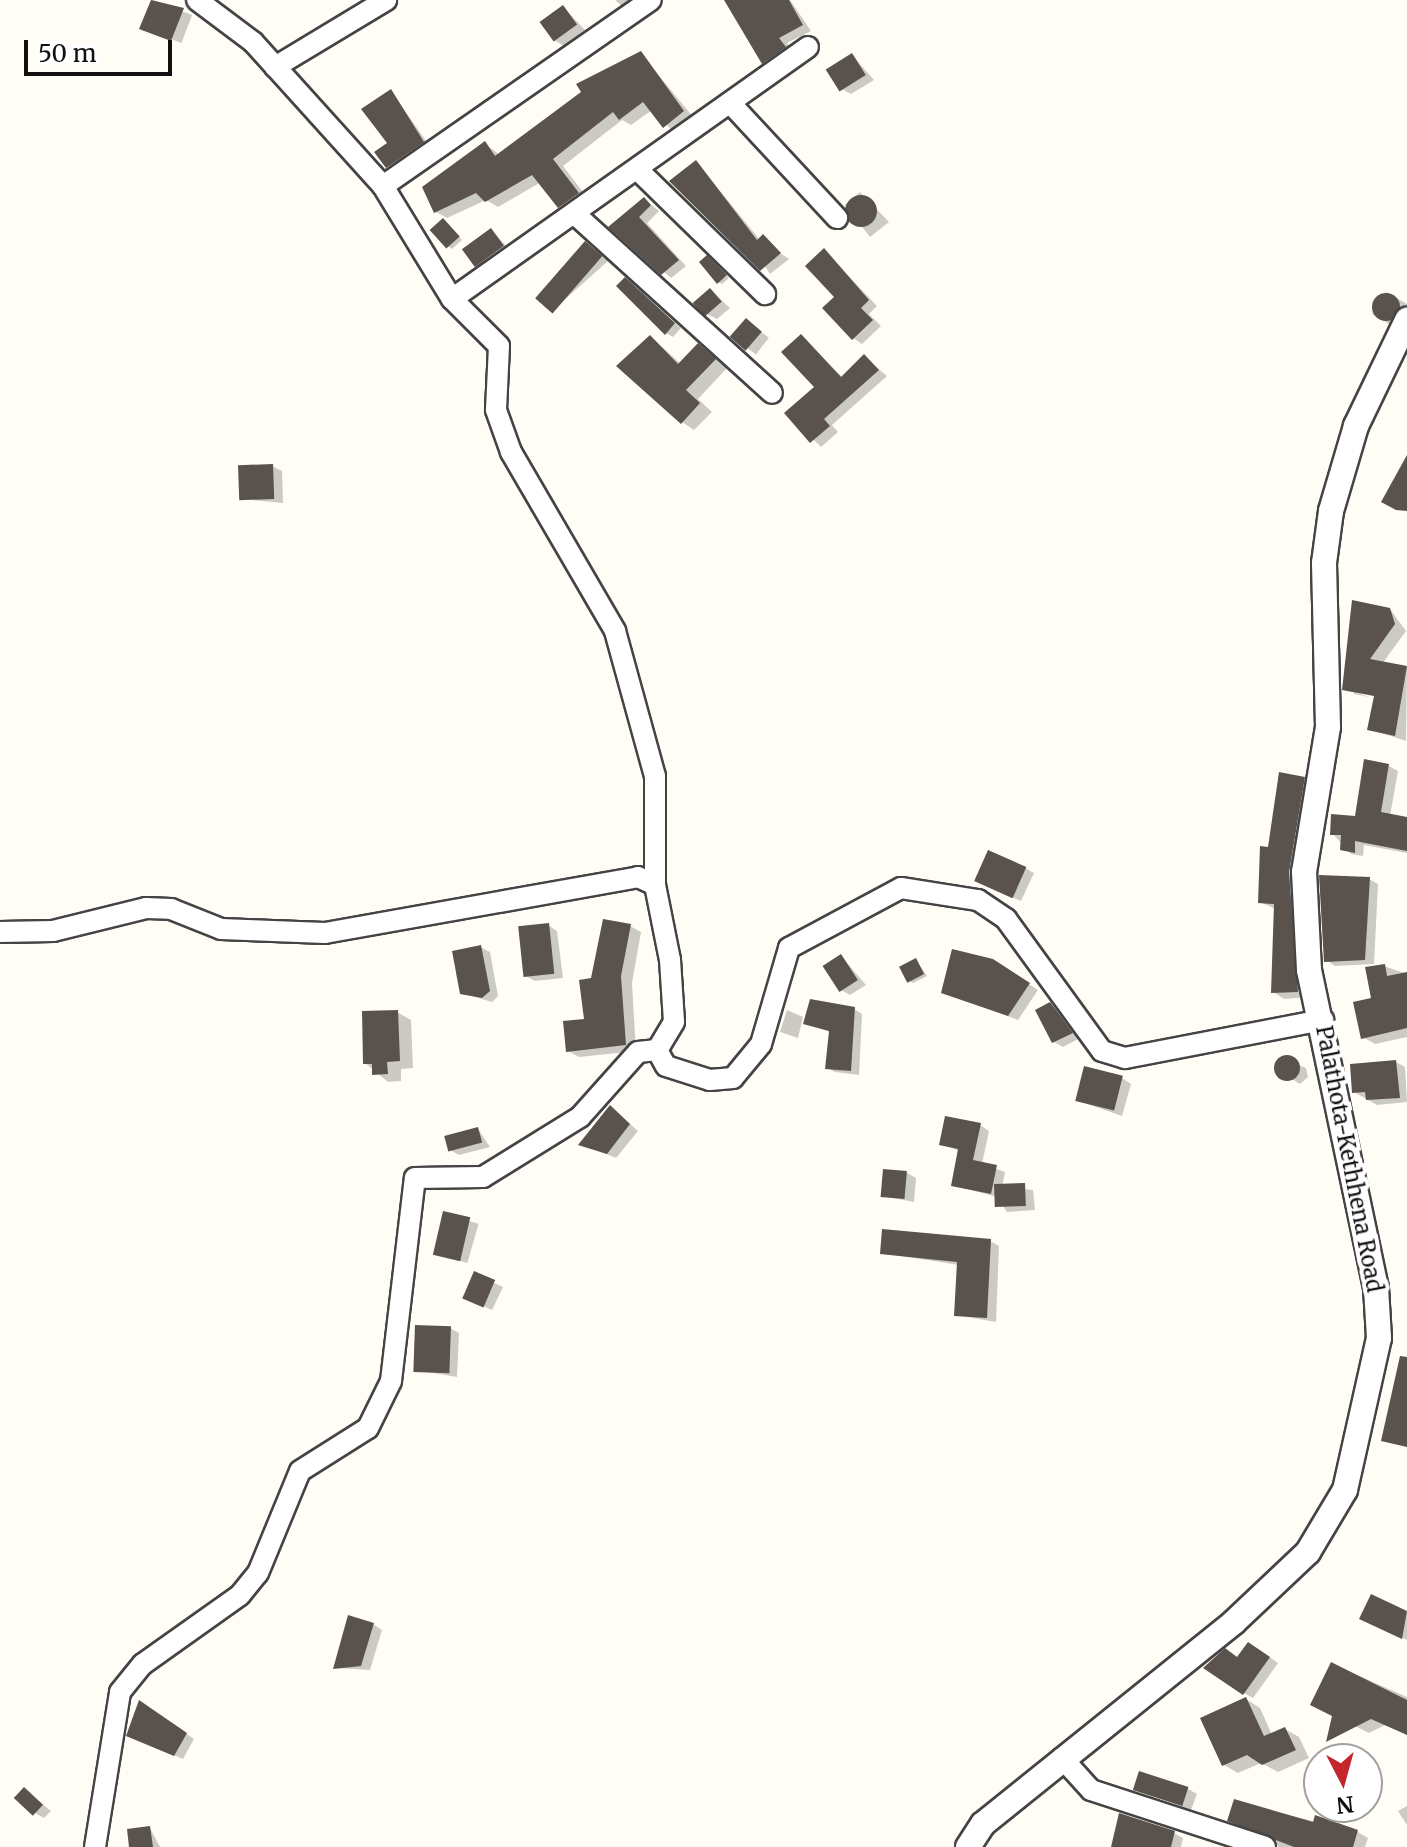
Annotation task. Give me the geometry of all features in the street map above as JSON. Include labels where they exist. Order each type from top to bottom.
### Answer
[{"type":"street","points":[[197,0],[275,67],[383,186],[452,299],[499,346],[496,410],[511,452],[594,583],[615,631],[655,776],[655,885],[674,1022],[657,1050]]},
{"type":"street","points":[[275,67],[386,0]]},
{"type":"street","points":[[383,186],[651,0]]},
{"type":"street","points":[[452,299],[640,172],[733,106],[808,47]]},
{"type":"street","points":[[733,106],[837,218]]},
{"type":"street","points":[[640,172],[765,294]]},
{"type":"street","points":[[577,216],[772,393]]},
{"type":"street","name":"Palathota-Kethhena Road","points":[[973,1846],[1062,1758],[1234,1622],[1308,1552],[1345,1490],[1379,1338],[1376,1288],[1306,949],[1304,872],[1328,727],[1324,563],[1356,426],[1407,320]]},
{"type":"street","points":[[0,932],[53,931],[146,908],[171,909],[221,929],[325,933],[445,916],[601,878],[655,885]]},
{"type":"street","points":[[657,1050],[666,1066],[710,1080],[733,1078],[761,1044],[789,948],[901,888],[978,900],[1006,919],[1102,1051],[1125,1058],[1323,1020]]},
{"type":"street","points":[[95,1847],[120,1692],[143,1664],[240,1595],[258,1573],[300,1471],[368,1428],[385,1393],[402,1335],[415,1178],[483,1177],[580,1117],[638,1052],[657,1050]]},
{"type":"street","points":[[1062,1758],[1091,1790],[1265,1847]]},
{"type":"building","points":[[151,0],[184,8],[171,41],[139,29]]},
{"type":"building","points":[[724,0],[789,0],[803,25],[779,38],[786,47],[762,64]]},
{"type":"building","points":[[563,5],[577,24],[554,41],[540,22]]},
{"type":"building","points":[[641,51],[684,111],[663,128],[643,102],[619,120],[613,112],[553,159],[579,193],[558,208],[532,175],[485,202],[476,193],[434,213],[422,187],[485,141],[495,156],[581,92],[576,84]]},
{"type":"building","points":[[852,53],[866,75],[839,91],[826,69]]},
{"type":"building","points":[[391,89],[424,142],[386,168],[374,152],[387,143],[361,109]]},
{"type":"building","points":[[696,160],[757,240],[763,234],[781,253],[760,271],[669,181]]},
{"type":"building","points":[[861,195],[873,199],[877,211],[873,223],[861,227],[849,223],[845,211],[849,199]]},
{"type":"building","points":[[644,197],[651,205],[639,217],[679,260],[661,275],[608,227]]},
{"type":"building","points":[[443,218],[460,237],[446,249],[430,230]]},
{"type":"building","points":[[491,228],[504,246],[475,267],[462,249]]},
{"type":"building","points":[[585,241],[602,256],[552,313],[535,298]]},
{"type":"building","points":[[824,248],[869,300],[861,308],[873,320],[852,340],[822,308],[834,297],[805,266]]},
{"type":"building","points":[[707,255],[727,275],[717,284],[699,262]]},
{"type":"building","points":[[625,277],[675,323],[665,335],[616,286]]},
{"type":"building","points":[[710,288],[722,302],[704,317],[693,303]]},
{"type":"building","points":[[1386,293],[1396,297],[1400,307],[1396,317],[1386,321],[1376,317],[1372,307],[1376,297]]},
{"type":"building","points":[[746,318],[762,332],[745,351],[730,337]]},
{"type":"building","points":[[801,334],[841,377],[864,354],[879,370],[824,419],[830,426],[810,443],[784,413],[814,387],[781,352]]},
{"type":"building","points":[[650,335],[678,364],[698,343],[716,359],[686,390],[700,403],[681,424],[616,366]]},
{"type":"building","points":[[1407,455],[1407,511],[1396,510],[1381,502]]},
{"type":"building","points":[[273,464],[274,499],[239,500],[238,465]]},
{"type":"building","points":[[1352,600],[1390,608],[1395,624],[1370,659],[1407,666],[1395,736],[1367,730],[1374,696],[1342,690]]},
{"type":"building","points":[[1364,759],[1389,764],[1381,812],[1407,817],[1407,851],[1355,841],[1355,853],[1340,850],[1341,835],[1330,835],[1331,814],[1355,816]]},
{"type":"building","points":[[1279,772],[1305,777],[1289,872],[1298,992],[1271,993],[1274,904],[1258,903],[1260,846],[1268,847]]},
{"type":"building","points":[[988,850],[1026,867],[1013,898],[974,881]]},
{"type":"building","points":[[1319,875],[1370,877],[1365,960],[1324,962]]},
{"type":"building","points":[[603,919],[631,924],[621,976],[626,1045],[566,1052],[563,1021],[584,1019],[579,980],[591,978]]},
{"type":"building","points":[[549,923],[554,974],[524,977],[518,926]]},
{"type":"building","points":[[481,945],[490,991],[482,998],[460,994],[452,951]]},
{"type":"building","points":[[952,949],[993,959],[1030,983],[1008,1016],[941,993]]},
{"type":"building","points":[[841,954],[858,980],[839,992],[823,966]]},
{"type":"building","points":[[916,958],[924,974],[907,983],[899,967]]},
{"type":"building","points":[[1385,964],[1387,976],[1407,972],[1407,1028],[1361,1039],[1353,1002],[1371,998],[1365,967]]},
{"type":"building","points":[[810,999],[855,1007],[851,1071],[825,1069],[829,1031],[803,1024]]},
{"type":"building","points":[[1050,1002],[1073,1033],[1052,1043],[1035,1010]]},
{"type":"building","points":[[398,1010],[400,1061],[387,1062],[388,1074],[372,1075],[372,1064],[363,1064],[362,1011]]},
{"type":"building","points":[[1287,1055],[1296,1059],[1300,1068],[1296,1077],[1287,1081],[1278,1077],[1274,1068],[1278,1059]]},
{"type":"building","points":[[1396,1060],[1400,1098],[1366,1100],[1365,1092],[1352,1093],[1350,1064]]},
{"type":"building","points":[[1084,1066],[1123,1076],[1114,1111],[1075,1101]]},
{"type":"building","points":[[610,1105],[630,1124],[607,1154],[578,1145]]},
{"type":"building","points":[[945,1116],[981,1123],[973,1160],[997,1165],[991,1194],[951,1186],[958,1149],[939,1145]]},
{"type":"building","points":[[478,1127],[482,1142],[448,1152],[444,1136]]},
{"type":"building","points":[[883,1169],[907,1171],[904,1199],[881,1197]]},
{"type":"building","points":[[1025,1183],[1026,1206],[995,1207],[994,1184]]},
{"type":"building","points":[[443,1211],[470,1217],[460,1261],[433,1255]]},
{"type":"building","points":[[882,1229],[991,1239],[987,1318],[954,1316],[957,1262],[880,1254]]},
{"type":"building","points":[[474,1271],[495,1280],[483,1308],[462,1299]]},
{"type":"building","points":[[415,1325],[451,1326],[449,1373],[413,1372]]},
{"type":"building","points":[[1400,1356],[1407,1357],[1407,1447],[1381,1441]]},
{"type":"building","points":[[1371,1594],[1407,1611],[1402,1639],[1359,1619]]},
{"type":"building","points":[[348,1615],[374,1623],[361,1666],[333,1669]]},
{"type":"building","points":[[1248,1642],[1270,1657],[1243,1695],[1203,1668],[1225,1648],[1237,1657]]},
{"type":"building","points":[[1331,1662],[1407,1700],[1407,1735],[1371,1719],[1326,1742],[1332,1716],[1310,1705]]},
{"type":"building","points":[[1246,1697],[1264,1736],[1285,1727],[1296,1750],[1262,1765],[1247,1755],[1222,1766],[1200,1718]]},
{"type":"building","points":[[139,1700],[187,1733],[174,1756],[126,1736]]},
{"type":"building","points":[[1139,1771],[1188,1787],[1182,1806],[1133,1790]]},
{"type":"building","points":[[24,1787],[43,1805],[33,1816],[14,1798]]},
{"type":"building","points":[[1234,1799],[1303,1819],[1303,1823],[1338,1823],[1358,1830],[1353,1847],[1294,1847],[1227,1821]]},
{"type":"building","points":[[1119,1813],[1175,1831],[1171,1847],[1111,1847]]},
{"type":"building","points":[[150,1826],[153,1847],[129,1847],[127,1829]]}]
